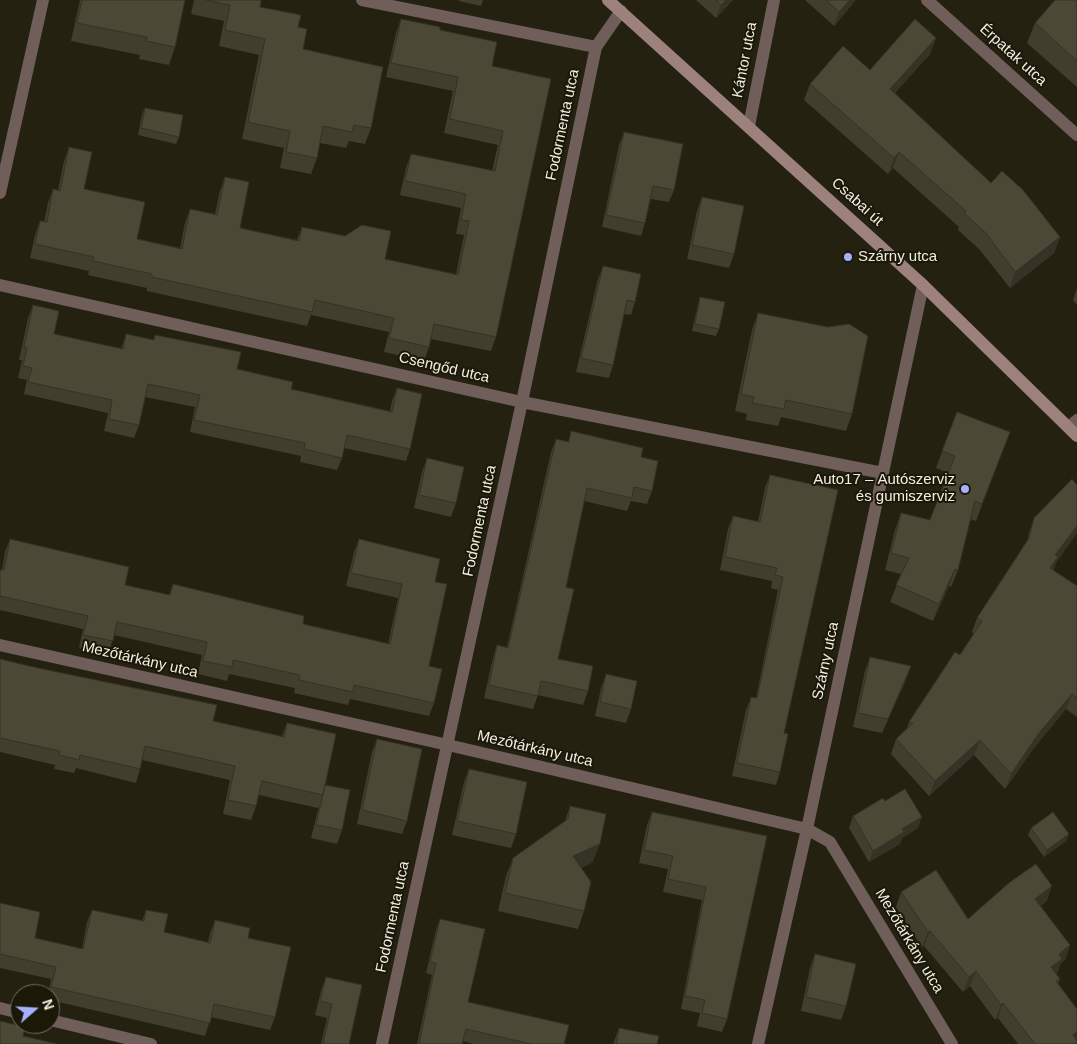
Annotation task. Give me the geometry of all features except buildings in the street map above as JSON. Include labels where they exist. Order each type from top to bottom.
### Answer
[{"type":"main road","name":"Csabai út","points":[[608,0],[923,285],[1074,428]]},
{"type":"street","points":[[0,193],[42,0]]},
{"type":"street","points":[[362,0],[596,47]]},
{"type":"street","name":"Kántor utca","points":[[749,126],[774,0]]},
{"type":"street","name":"Érpatak utca","points":[[927,0],[1077,135]]},
{"type":"street","name":"Fodormenta utca","points":[[382,1044],[522,402],[596,47],[621,11]]},
{"type":"street","name":"Csengőd utca","points":[[0,285],[522,402],[883,473]]},
{"type":"street","name":"Szárny utca","points":[[758,1044],[807,829],[923,285]]},
{"type":"street","name":"Mezőtárkány utca","points":[[0,645],[448,745],[807,829],[830,842],[952,1044]]},
{"type":"street","points":[[60,1022],[151,1044]]},
{"type":"place","name":"Szárny utca","points":[[848,257]]},
{"type":"place","name":"Auto17 – Autószerviz és gumiszerviz","points":[[965,489]]}]
